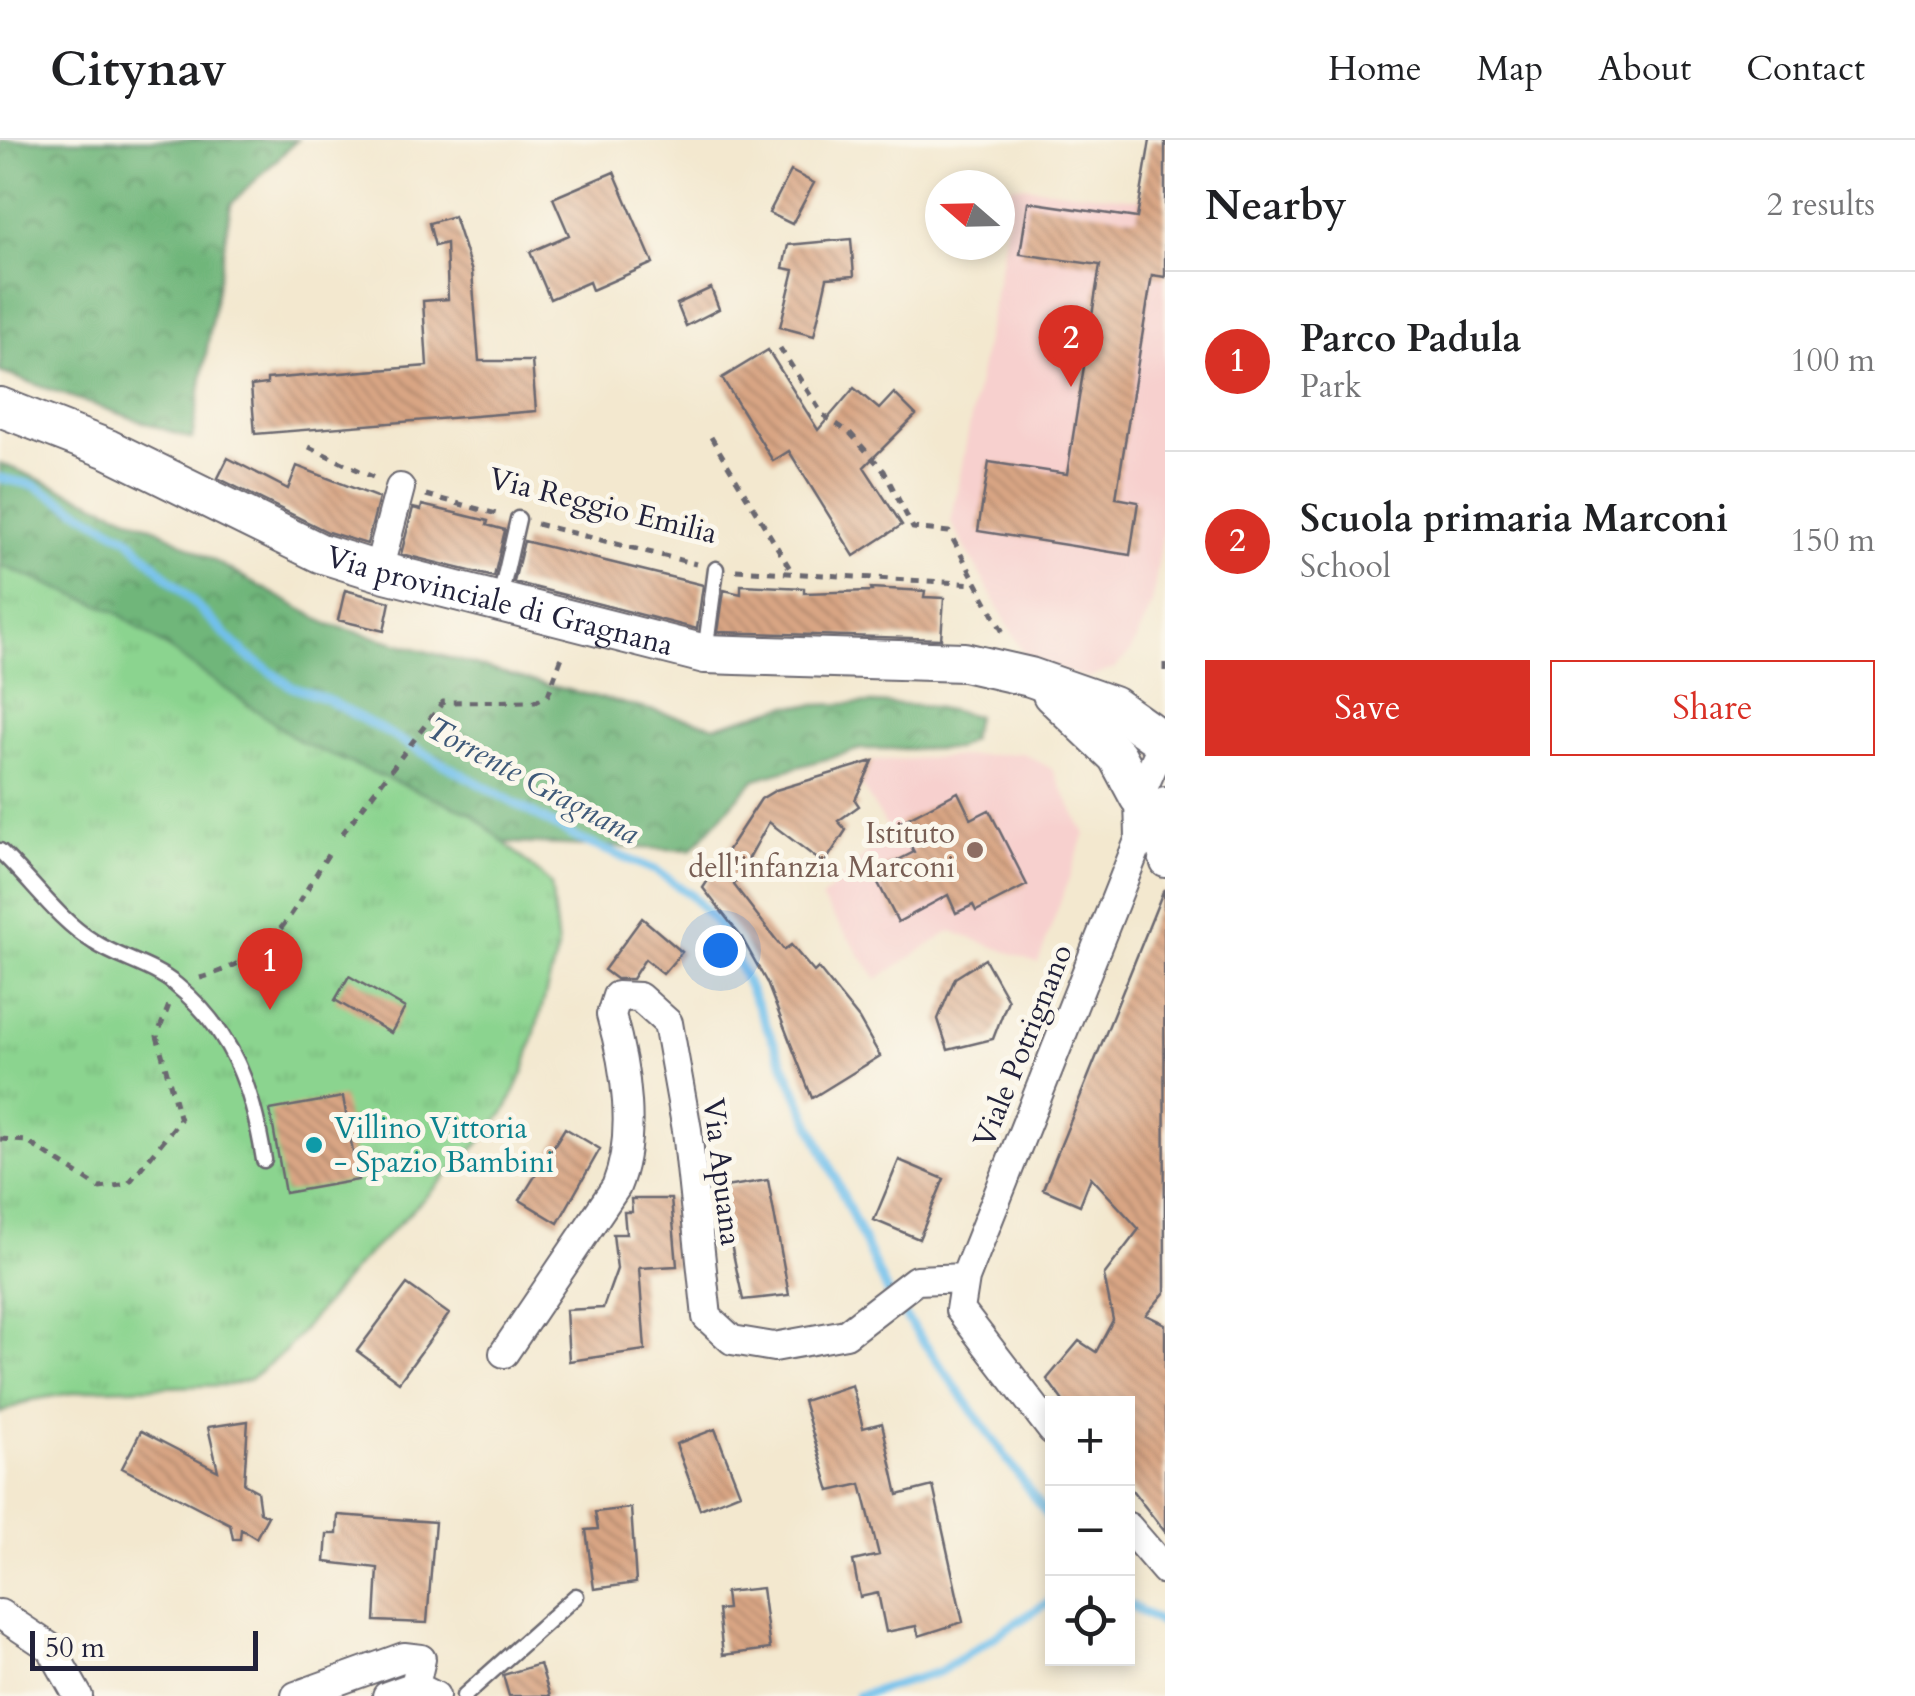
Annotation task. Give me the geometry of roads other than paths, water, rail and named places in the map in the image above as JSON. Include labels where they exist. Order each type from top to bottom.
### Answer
[{"type":"main road","name":"Via provinciale di Gragnana","points":[[0,407],[108,449],[320,553],[378,571],[704,654],[1022,665],[1112,706],[1164,743]]},
{"type":"main road","points":[[1022,665],[1073,709],[1117,756],[1149,815]]},
{"type":"street","points":[[378,571],[400,488]]},
{"type":"street","name":"Viale Potrignano","points":[[964,1278],[1149,815],[1164,743]]},
{"type":"street","points":[[1149,815],[1165,863]]},
{"type":"street","name":"Via Apuana","points":[[504,1353],[616,1187],[626,1162],[629,1138],[610,1015],[617,996],[639,996],[668,1023],[687,1130],[707,1317],[732,1340],[774,1347],[846,1334],[916,1280],[964,1278]]},
{"type":"street","points":[[964,1278],[960,1310],[1045,1421]]},
{"type":"street","points":[[1135,1535],[1165,1570]]},
{"type":"street","points":[[0,1614],[51,1648],[78,1696]]},
{"type":"street","points":[[296,1696],[404,1656],[421,1659],[425,1691],[387,1696]]},
{"type":"lane","points":[[500,599],[518,519]]},
{"type":"lane","points":[[704,654],[716,569]]},
{"type":"lane","points":[[0,852],[64,920],[97,944],[136,960],[176,985],[222,1034],[246,1073],[264,1160]]},
{"type":"lane","points":[[464,1696],[576,1596]]},
{"type":"waterway","name":"Torrente Gragnana","points":[[0,478],[33,485],[128,538],[245,654],[292,687],[326,699],[579,839],[657,871],[691,895],[723,930],[885,1288],[1045,1512]]},
{"type":"waterway","points":[[858,1696],[939,1672],[1045,1604]]},
{"type":"waterway","name":"Torrente Gragnana","points":[[1135,1608],[1165,1625]]},
{"type":"place","name":"Scuola primaria Marconi","points":[[1071,387]]},
{"type":"place","name":"Istituto dell'infanzia Marconi","points":[[975,850]]},
{"type":"place","name":"Parco Padula","points":[[270,1010]]},
{"type":"place","name":"Villino Vittoria - Spazio Bambini","points":[[314,1145]]}]
